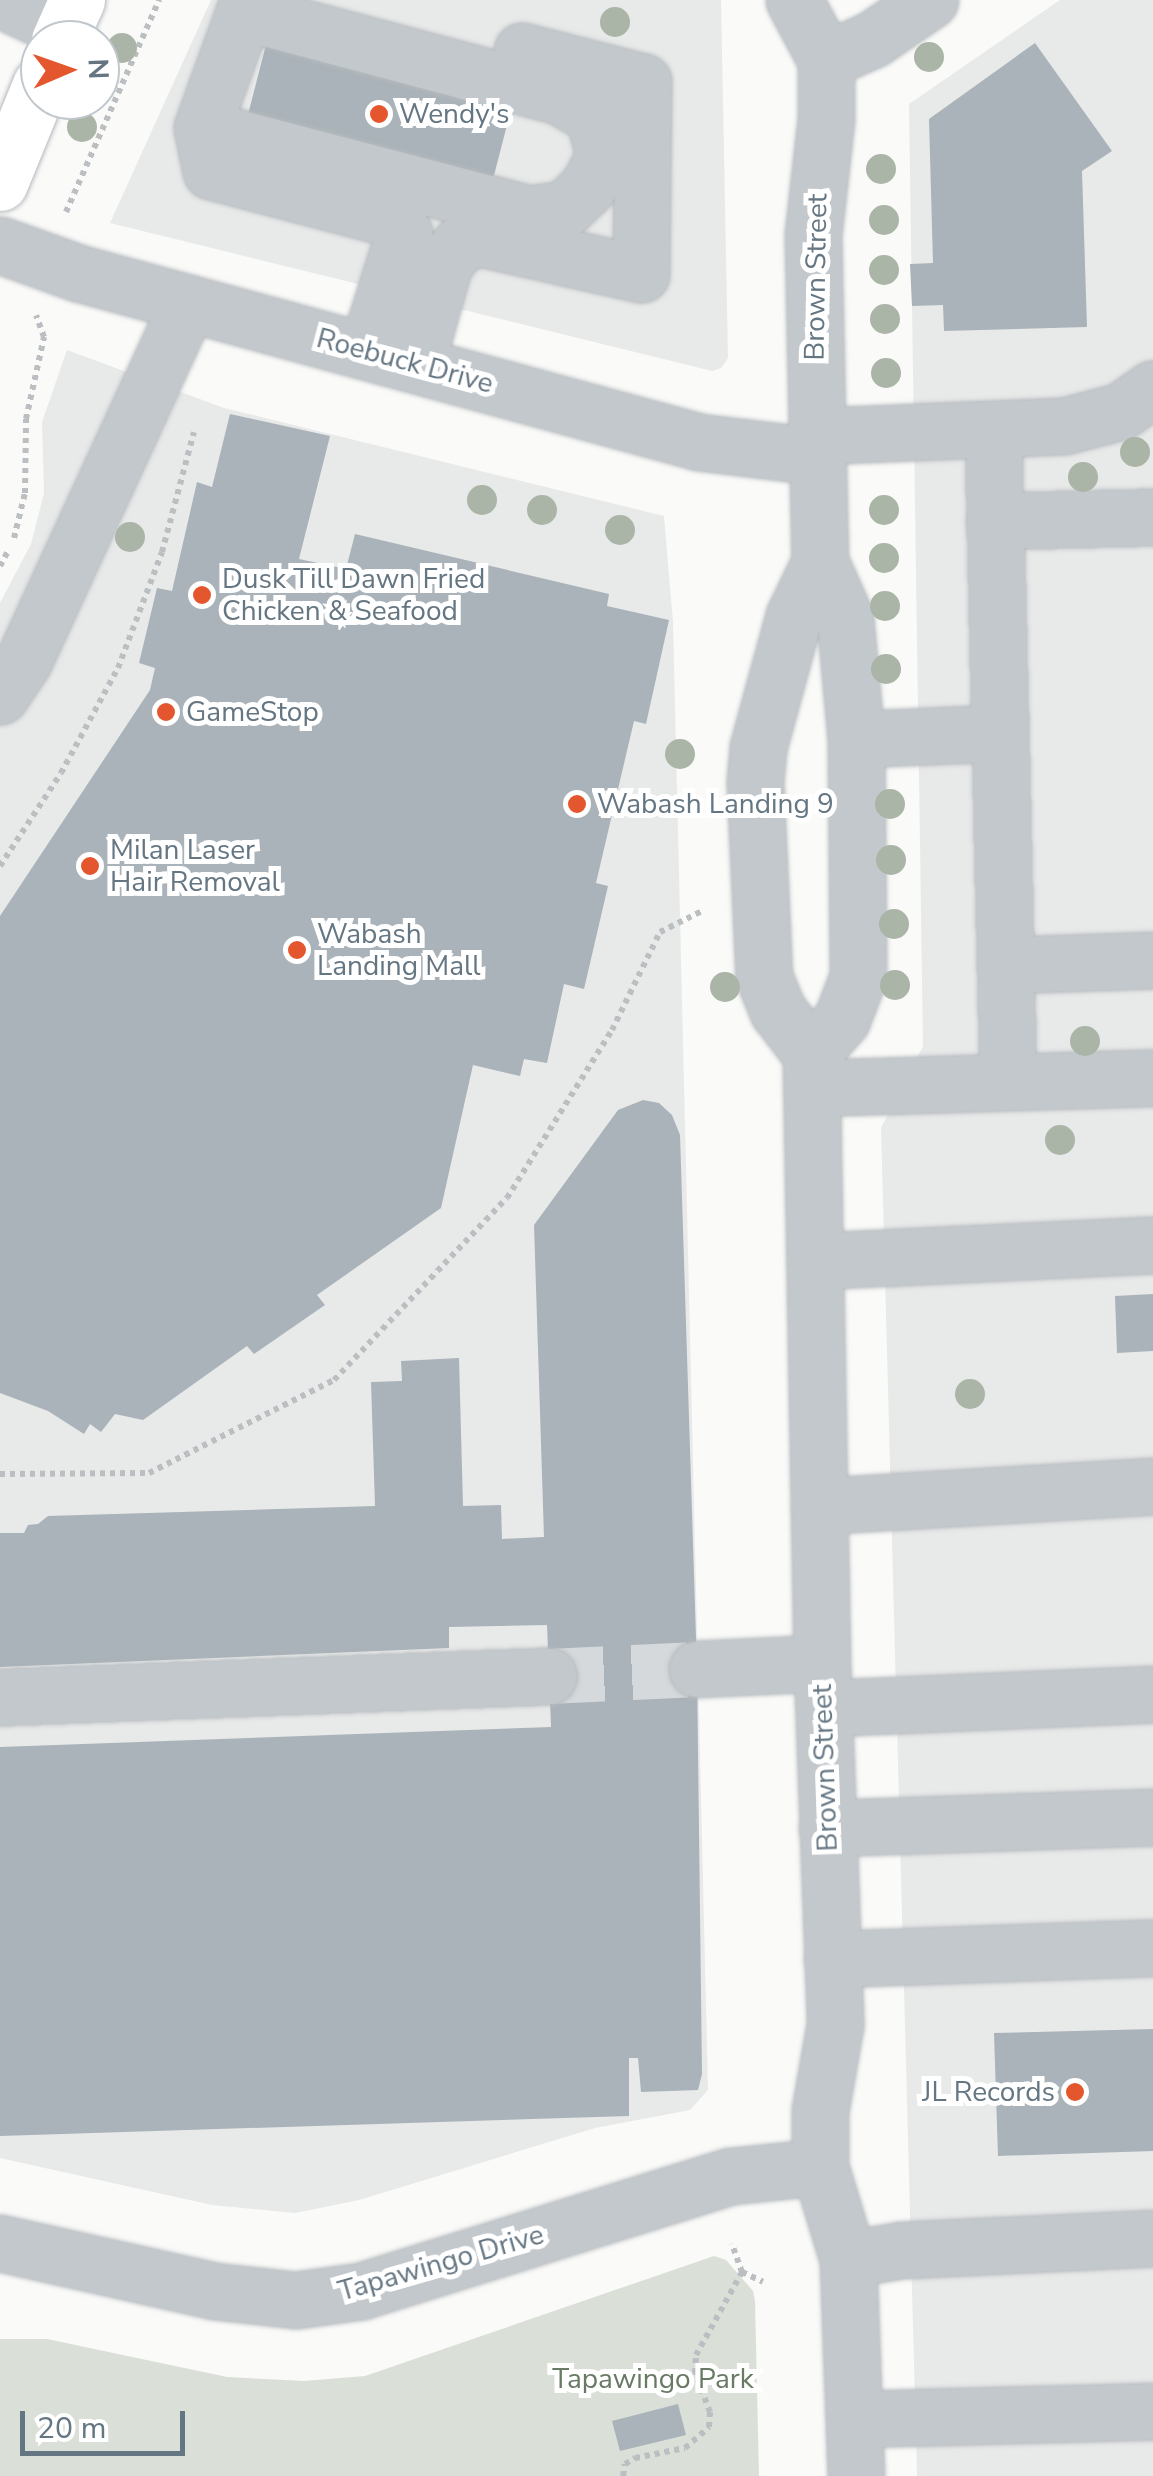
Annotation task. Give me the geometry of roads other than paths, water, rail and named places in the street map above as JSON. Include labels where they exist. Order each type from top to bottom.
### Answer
[{"type":"main road","points":[[5,156],[23,120]]},
{"type":"street","points":[[2,0],[59,20]]},
{"type":"street","points":[[319,0],[643,82],[641,274],[480,238],[460,244],[444,264],[392,357]]},
{"type":"street","name":"Brown Street","points":[[794,0],[826,60],[826,119],[813,235],[820,562],[845,618],[856,740],[858,978],[842,1020],[812,1071]]},
{"type":"street","points":[[826,60],[873,39],[930,0]]},
{"type":"street","points":[[202,128],[529,214],[565,209],[588,187],[604,156],[594,116],[559,96],[254,6],[202,128],[212,172],[394,219],[404,234],[392,357]]},
{"type":"street","name":"Roebuck Drive","points":[[0,245],[78,273],[699,442],[815,446],[993,428],[1064,426],[1121,411],[1153,390]]},
{"type":"street","points":[[0,696],[24,660],[188,303]]},
{"type":"street","points":[[993,428],[1008,1082]]},
{"type":"street","points":[[994,521],[1153,517]]},
{"type":"street","name":"Brown Street","points":[[820,562],[794,616],[758,748],[755,782],[764,977],[812,1071],[823,1685],[835,2025],[820,2112],[820,2167],[848,2260],[856,2476]]},
{"type":"street","points":[[856,740],[998,733]]},
{"type":"street","points":[[1004,965],[1153,960]]},
{"type":"street","points":[[812,1071],[1008,1082],[1153,1078]]},
{"type":"street","points":[[814,1261],[1153,1246]]},
{"type":"street","points":[[820,1506],[1153,1486]]},
{"type":"street","points":[[698,1669],[823,1685],[1153,1694]]},
{"type":"street","points":[[0,1697],[549,1676]]},
{"type":"street","points":[[827,1828],[1153,1816]]},
{"type":"street","points":[[832,1959],[1153,1948]]},
{"type":"street","name":"Tapawingo Drive","points":[[0,2243],[214,2291],[296,2300],[361,2291],[731,2176],[820,2167]]},
{"type":"street","points":[[848,2260],[902,2250],[1153,2238]]},
{"type":"street","points":[[854,2419],[1153,2411]]},
{"type":"tunnel","points":[[549,1676],[697,1669]]},
{"type":"place","name":"Wendy's","points":[[379,114]]},
{"type":"place","name":"Dusk Till Dawn Fried Chicken & Seafood","points":[[202,595]]},
{"type":"place","name":"GameStop","points":[[166,712]]},
{"type":"place","name":"Wabash Landing 9","points":[[577,804]]},
{"type":"place","name":"Milan Laser Hair Removal","points":[[90,866]]},
{"type":"place","name":"Wabash Landing Mall","points":[[297,950]]},
{"type":"place","name":"JL Records","points":[[1075,2092]]},
{"type":"park label","name":"Tapawingo Park","points":[[653,2379]]}]
